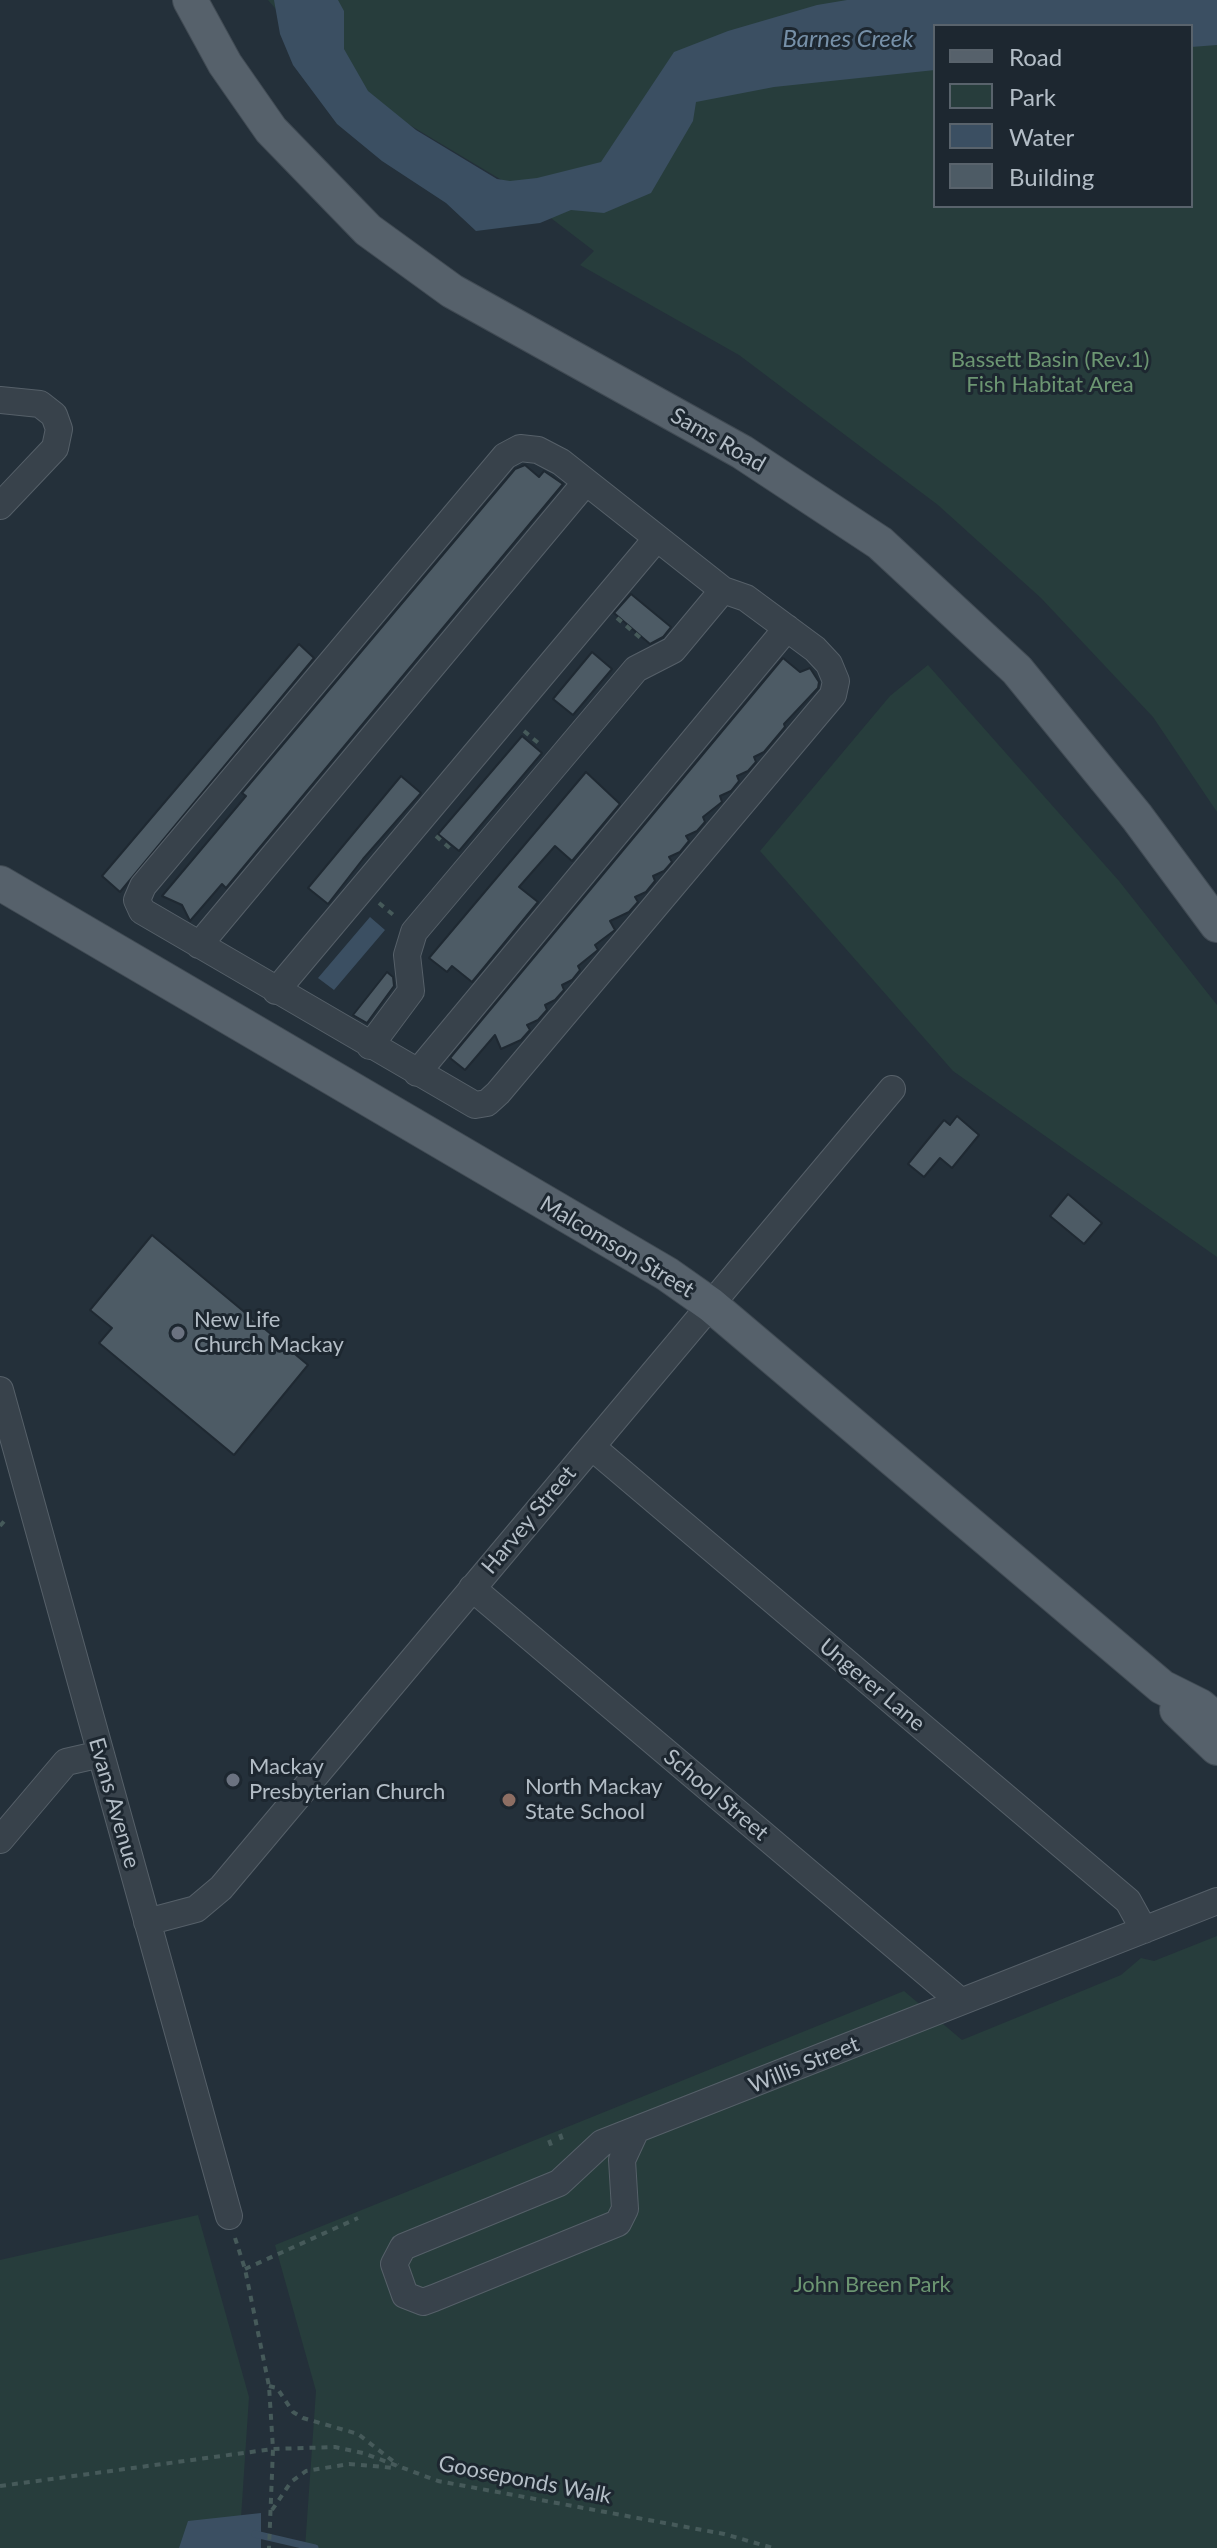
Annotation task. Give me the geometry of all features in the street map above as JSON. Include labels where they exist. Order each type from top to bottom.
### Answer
[{"type":"main road","name":"Sams Road","points":[[190,0],[225,64],[271,130],[368,230],[452,291],[742,452],[880,543],[1017,670],[1137,817],[1217,925]]},
{"type":"main road","name":"Malcomson Street","points":[[5,881],[667,1274],[711,1305],[1162,1687],[1200,1706],[1217,1720]]},
{"type":"main road","name":"Malcomson Street","points":[[1162,1687],[1185,1722],[1217,1748]]},
{"type":"street","points":[[0,400],[40,404],[54,415],[59,429],[53,451],[0,506]]},
{"type":"street","points":[[520,448],[538,450],[586,482],[723,590],[746,598],[787,628],[829,664],[836,681],[833,695],[498,1093],[487,1103],[475,1105],[142,911],[137,900],[143,886],[505,456],[520,448]]},
{"type":"street","points":[[199,945],[586,482]]},
{"type":"street","points":[[276,991],[657,538]]},
{"type":"street","points":[[370,1046],[411,991],[407,955],[414,932],[636,669],[664,657],[723,590]]},
{"type":"street","points":[[417,1073],[787,628]]},
{"type":"street","name":"Harvey Street","points":[[147,1922],[196,1909],[221,1888],[892,1089]]},
{"type":"street","name":"Evans Avenue","points":[[0,1390],[229,2216]]},
{"type":"street","name":"Ungerer Lane","points":[[592,1447],[1128,1901],[1144,1930]]},
{"type":"street","name":"School Street","points":[[472,1588],[960,2001]]},
{"type":"street","points":[[0,1840],[66,1762],[101,1754]]},
{"type":"street","name":"Willis Street","points":[[635,2132],[622,2160],[625,2209],[618,2223],[423,2302],[413,2301],[400,2286],[394,2264],[403,2247],[559,2183],[594,2148],[1217,1901]]},
{"type":"path","points":[[600,605],[664,657]]},
{"type":"path","points":[[506,717],[560,760]]},
{"type":"path","points":[[418,821],[471,866]]},
{"type":"path","points":[[362,888],[414,932]]},
{"type":"path","points":[[0,1526],[6,1519]]},
{"type":"path","points":[[560,2134],[563,2143]]},
{"type":"path","points":[[549,2140],[552,2148]]},
{"type":"path","points":[[229,2216],[245,2269],[269,2386],[273,2449],[269,2548]]},
{"type":"path","points":[[245,2269],[358,2218]]},
{"type":"path","points":[[269,2386],[277,2388],[293,2412],[303,2418],[358,2434],[402,2469]]},
{"type":"path","name":"Gooseponds Walk","points":[[0,2486],[273,2449],[335,2447],[363,2453],[452,2484],[710,2531],[773,2548]]},
{"type":"path","points":[[271,2513],[291,2482],[306,2471],[349,2464],[402,2469]]},
{"type":"green space","name":"Bassett Basin (Rev.1) Fish Habitat Area","points":[[268,0],[1217,0],[1217,812],[1153,717],[1041,598],[938,505],[739,355],[580,265],[594,251],[500,179],[408,124],[385,134]]},
{"type":"green space","points":[[928,665],[1119,881],[1217,1005],[1217,1257],[953,1071],[760,851],[890,696]]},
{"type":"green space","name":"John Breen Park","points":[[1217,1936],[1217,2548],[305,2548],[316,2391],[275,2245],[904,1991],[962,2040],[1121,1975],[1141,1958],[1154,1961]]},
{"type":"green space","points":[[198,2215],[249,2397],[239,2548],[0,2548],[0,2260]]},
{"type":"water","name":"Barnes Creek","points":[[274,0],[338,0],[344,11],[344,49],[368,91],[416,130],[497,179],[510,181],[537,178],[601,162],[674,52],[728,31],[817,5],[847,0],[1217,0],[1217,45],[1193,47],[1193,24],[933,24],[933,70],[774,87],[696,102],[693,121],[651,193],[604,213],[571,210],[540,223],[476,231],[446,203],[382,161],[337,124],[293,65],[280,34]]},
{"type":"water","points":[[370,917],[385,930],[334,990],[318,978]]},
{"type":"water","points":[[261,2513],[261,2548],[179,2548],[188,2521]]},
{"type":"building","points":[[525,465],[539,477],[544,471],[563,484],[226,888],[222,884],[190,921],[182,905],[162,896],[246,796],[242,793],[515,469]]},
{"type":"building","points":[[631,594],[671,627],[663,637],[650,644],[614,613]]},
{"type":"building","points":[[299,644],[314,658],[120,892],[102,876]]},
{"type":"building","points":[[592,652],[612,669],[573,715],[553,699]]},
{"type":"building","points":[[783,658],[800,672],[810,668],[819,682],[818,688],[784,724],[785,727],[764,752],[754,757],[756,762],[748,771],[737,776],[739,781],[731,791],[720,796],[722,802],[703,817],[705,822],[697,831],[686,836],[689,841],[680,852],[669,857],[672,862],[664,871],[653,876],[655,881],[646,892],[635,897],[638,902],[629,912],[610,921],[615,930],[595,945],[598,950],[578,966],[580,970],[572,980],[562,985],[564,990],[555,1000],[545,1005],[547,1010],[538,1020],[527,1025],[530,1030],[521,1040],[501,1049],[495,1035],[465,1070],[450,1058]]},
{"type":"building","points":[[522,736],[542,753],[459,851],[438,834]]},
{"type":"building","points":[[586,772],[620,804],[572,861],[555,846],[519,887],[538,902],[472,982],[452,966],[447,972],[429,958]]},
{"type":"building","points":[[401,776],[421,793],[328,904],[308,888]]},
{"type":"building","points":[[387,972],[393,977],[394,986],[367,1023],[353,1015]]},
{"type":"building","points":[[957,1116],[979,1135],[952,1168],[940,1158],[924,1177],[908,1164],[944,1120],[950,1125]]},
{"type":"building","points":[[1068,1194],[1102,1223],[1084,1244],[1050,1216]]},
{"type":"building","points":[[152,1235],[308,1365],[234,1455],[99,1343],[112,1328],[90,1310]]},
{"type":"waterway","points":[[255,2534],[315,2548]]},
{"type":"place","name":"New Life Church Mackay","points":[[178,1333]]},
{"type":"place","name":"Mackay Presbyterian Church","points":[[233,1780]]},
{"type":"place","name":"North Mackay State School","points":[[509,1800]]}]
